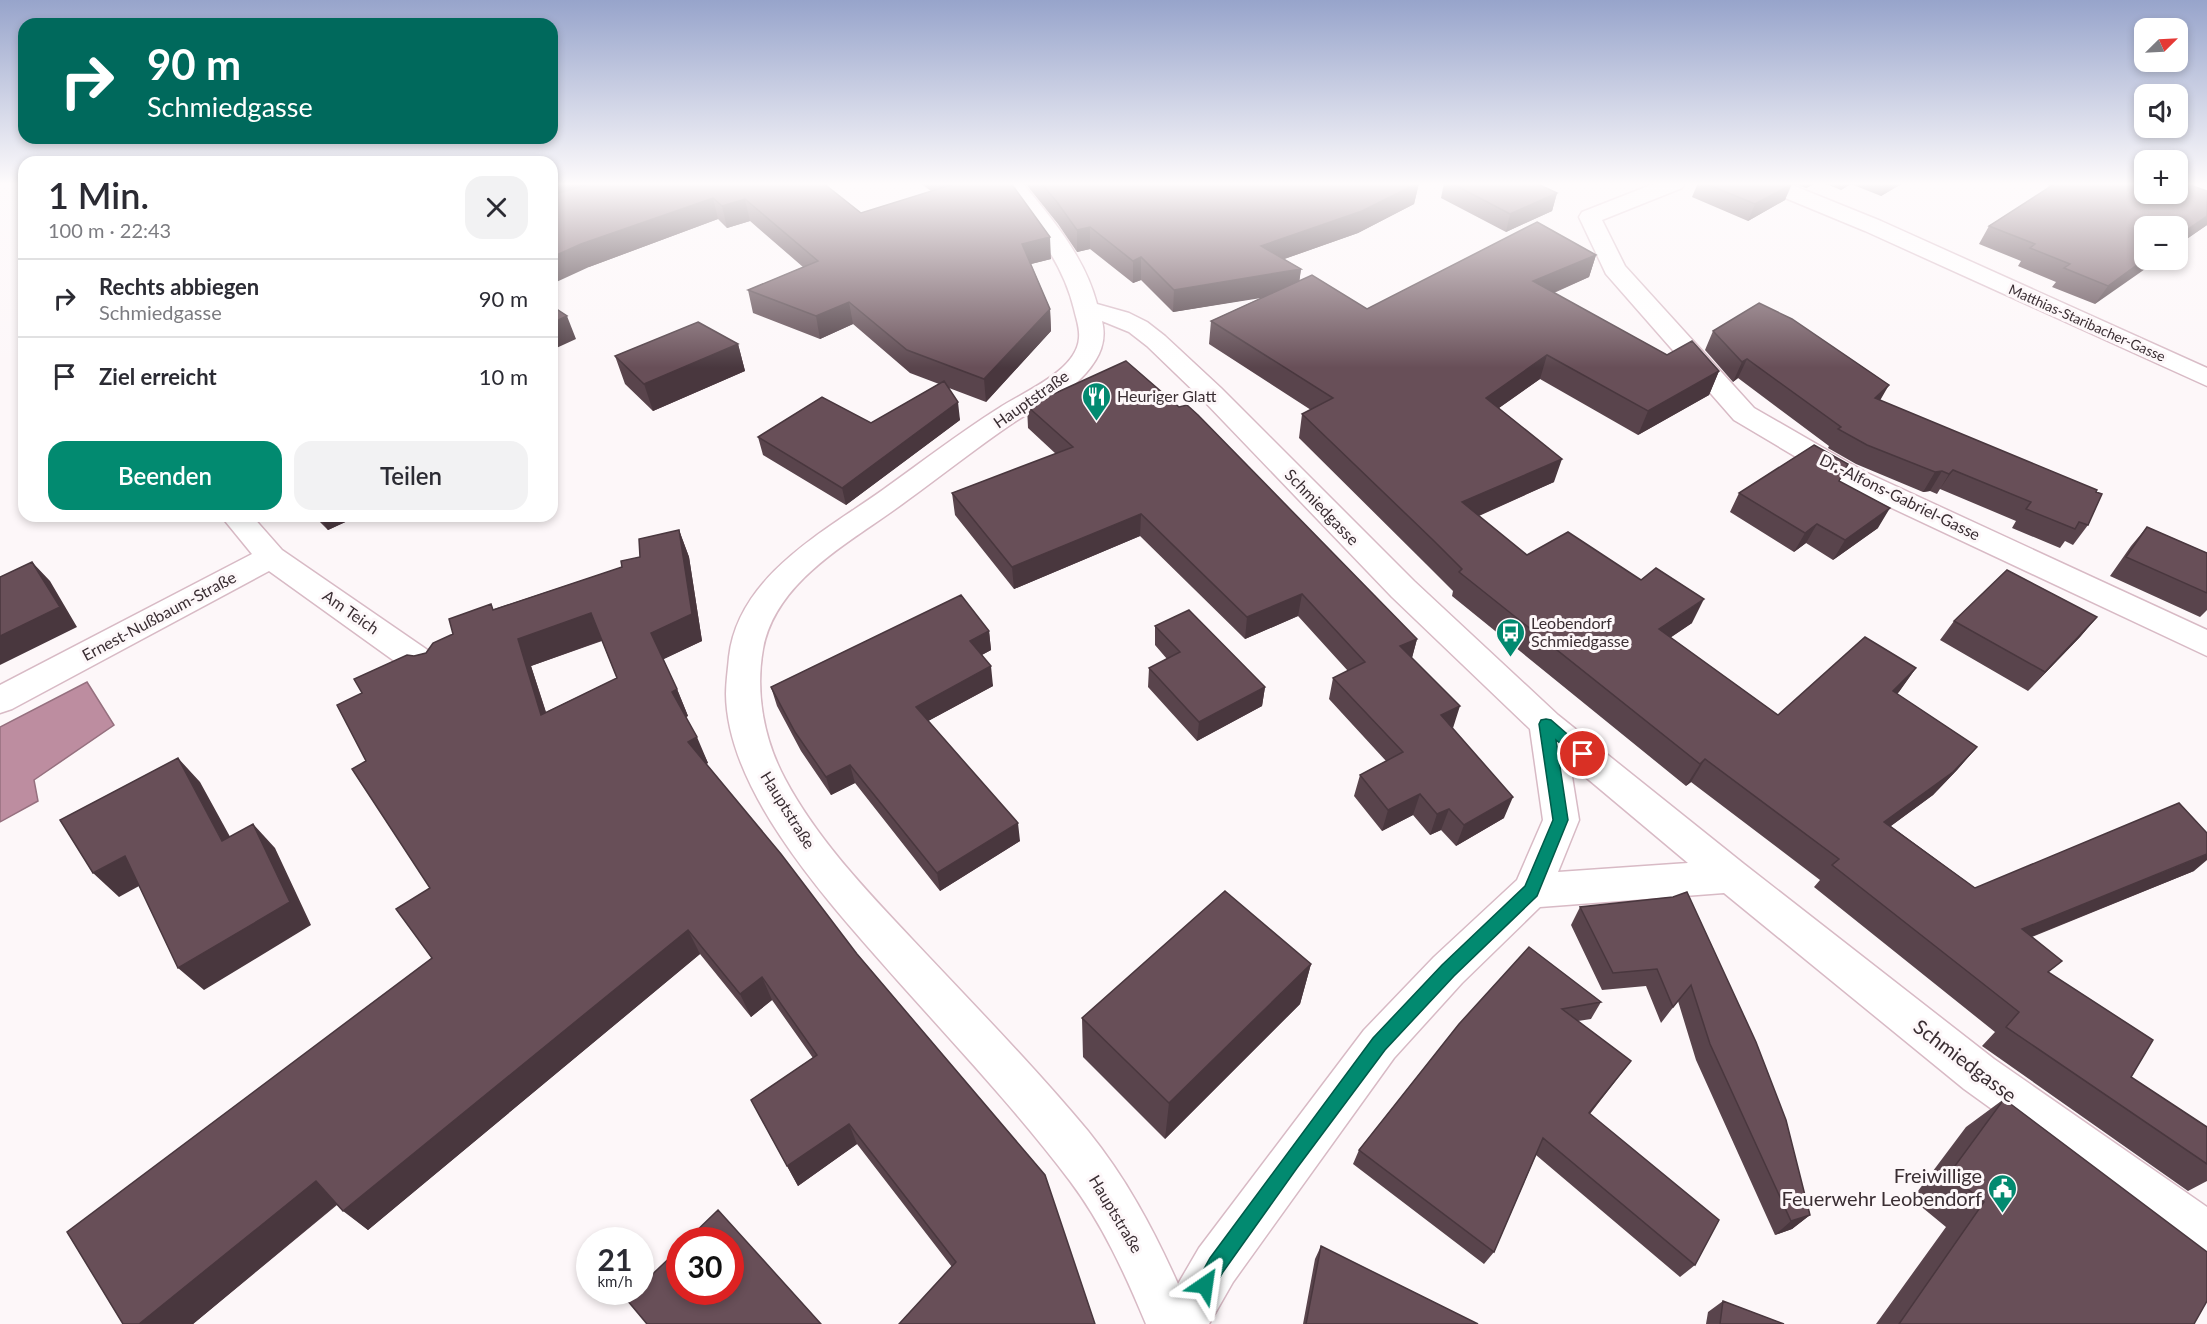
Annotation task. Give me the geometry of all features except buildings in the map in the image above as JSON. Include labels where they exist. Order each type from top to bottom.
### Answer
[{"type":"street","name":"Hauptstraße","points":[[1058,245],[1078,280],[1092,334],[1091,344],[1070,375],[1011,412],[799,566],[774,592],[757,617],[746,651],[742,683],[747,724],[761,767],[786,813],[834,881],[1052,1123],[1107,1193],[1141,1256],[1171,1324]]},
{"type":"street","name":"Dr.-Alfons-Gabriel-Gasse","points":[[1603,245],[1614,269],[1744,414],[1855,479],[2048,567],[2207,644]]},
{"type":"street","name":"Matthias-Staribacher-Gasse","points":[[1914,245],[2207,378]]},
{"type":"street","name":"Schmiedgasse","points":[[1087,309],[1120,318],[1138,327],[1156,341],[1212,394],[1403,589],[1546,724],[1731,876],[1979,1074],[2207,1235]]},
{"type":"street","points":[[241,522],[271,557]]},
{"type":"street","name":"Am Teich","points":[[271,557],[430,669]]},
{"type":"street","name":"Ernest-Nußbaum-Straße","points":[[0,700],[271,557]]},
{"type":"street","points":[[1182,1324],[1216,1265],[1379,1044],[1448,970],[1531,891],[1561,820],[1546,724]]},
{"type":"street","points":[[1531,891],[1731,876]]},
{"type":"shaded area","points":[[87,682],[114,725],[34,780],[38,801],[0,822],[0,727]]},
{"type":"place","name":"Heuriger Glatt","points":[[1096,422]]},
{"type":"place","name":"Leobendorf Schmiedgasse","points":[[1510,658]]},
{"type":"place","name":"Freiwillige Feuerwehr Leobendorf","points":[[2003,1214]]},
{"type":"route","points":[[1205,1285],[1216,1265],[1290,1162],[1379,1044],[1448,970],[1531,891],[1561,820],[1546,724],[1583,754]]}]
